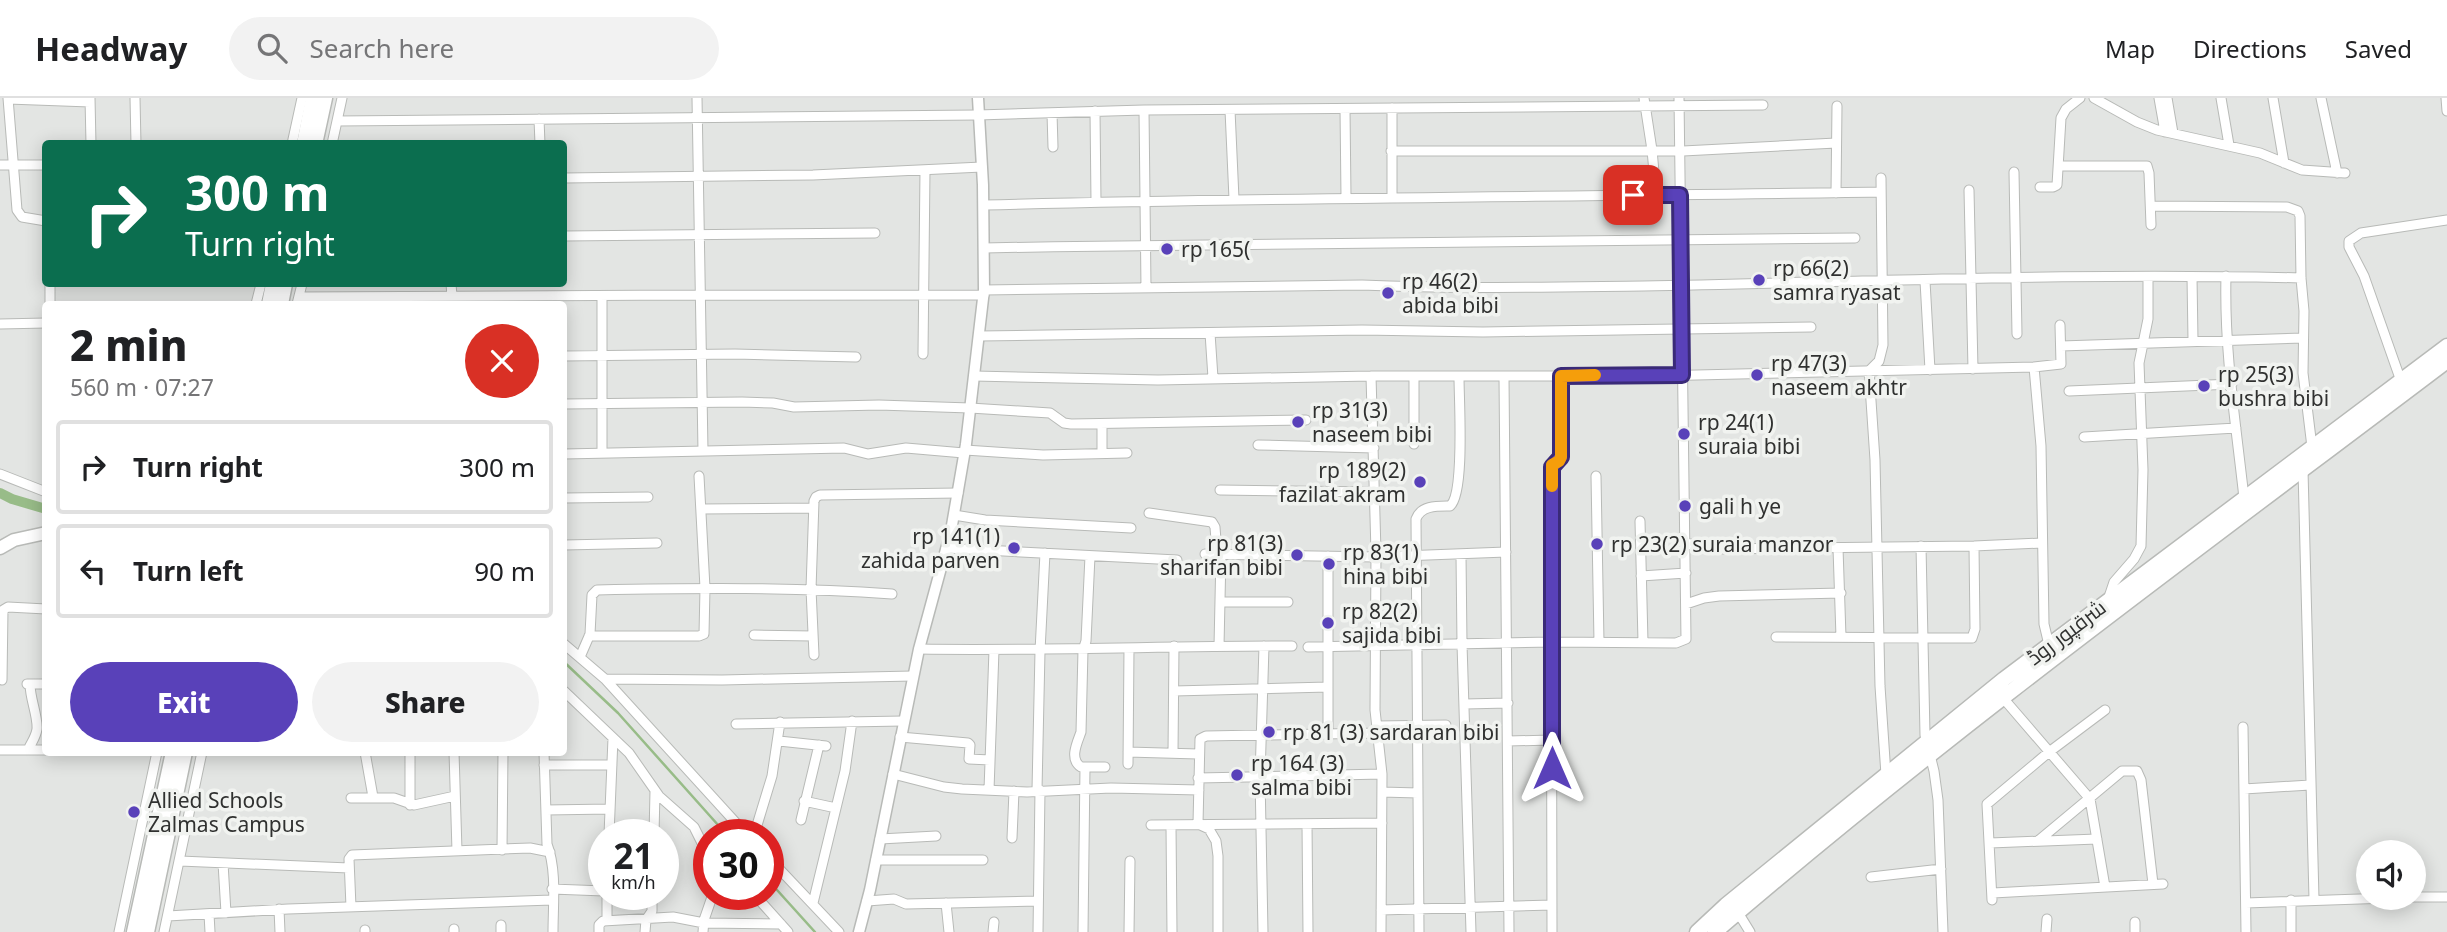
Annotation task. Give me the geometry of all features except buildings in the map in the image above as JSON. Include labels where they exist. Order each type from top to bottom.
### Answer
[{"type":"main road","points":[[305,140],[313,98]]},
{"type":"main road","points":[[316,140],[325,98]]},
{"type":"main road","name":"شرقپور روڈ","points":[[1715,932],[1731,910],[1886,775],[2003,698],[2068,645],[2303,470],[2447,346]]},
{"type":"main road","name":"شرقپور روڈ","points":[[1697,932],[1731,910],[2049,645],[2312,447],[2403,386],[2447,361]]},
{"type":"main road","points":[[0,548],[14,540],[42,534]]},
{"type":"main road","points":[[134,932],[172,756]]},
{"type":"main road","points":[[147,932],[184,756]]},
{"type":"street","points":[[135,98],[136,140]]},
{"type":"street","points":[[293,140],[302,98]]},
{"type":"street","points":[[333,140],[342,98]]},
{"type":"street","points":[[697,98],[703,451]]},
{"type":"street","points":[[859,932],[919,649],[954,515],[964,452],[984,293],[984,205],[978,98]]},
{"type":"street","points":[[2040,187],[2057,185],[2061,118],[2066,109],[2080,98]]},
{"type":"street","points":[[2094,98],[2137,122],[2169,133],[2260,153],[2302,170],[2341,173],[2321,98]]},
{"type":"street","points":[[2159,98],[2169,133]]},
{"type":"street","points":[[2167,98],[2169,133]]},
{"type":"street","points":[[2221,98],[2229,145]]},
{"type":"street","points":[[2273,98],[2284,163]]},
{"type":"street","points":[[2446,98],[2447,111]]},
{"type":"street","points":[[42,220],[22,217],[18,213],[8,99],[90,100],[91,140]]},
{"type":"street","points":[[337,121],[1345,109],[1525,102],[1679,101],[1763,105]]},
{"type":"street","points":[[1308,647],[1552,642],[1676,643],[1685,640],[1679,101]]},
{"type":"street","points":[[1645,102],[1653,150],[1656,194]]},
{"type":"street","points":[[1836,193],[1837,106]]},
{"type":"street","points":[[1392,108],[1392,197]]},
{"type":"street","points":[[1345,109],[1346,197]]},
{"type":"street","points":[[1144,110],[1146,288]]},
{"type":"street","points":[[1230,110],[1234,199]]},
{"type":"street","points":[[1095,111],[1096,202]]},
{"type":"street","points":[[1052,113],[1053,147]]},
{"type":"street","points":[[539,119],[540,140]]},
{"type":"street","points":[[1391,151],[1679,150],[1836,143]]},
{"type":"street","points":[[0,164],[42,165]]},
{"type":"street","points":[[2059,166],[2147,166],[2150,173],[2151,225]]},
{"type":"street","points":[[567,178],[813,175],[982,167]]},
{"type":"street","points":[[923,354],[925,170]]},
{"type":"street","points":[[2014,172],[2017,334]]},
{"type":"street","points":[[1881,178],[1882,350],[1879,361],[1869,371],[1878,547],[1880,686],[1886,775]]},
{"type":"street","points":[[1969,190],[1973,369]]},
{"type":"street","points":[[984,205],[1346,197],[1491,198],[1880,192]]},
{"type":"street","points":[[2151,206],[2294,209],[2300,215],[2304,373],[2312,447]]},
{"type":"street","points":[[2403,386],[2349,241],[2361,233],[2447,220]]},
{"type":"street","points":[[567,236],[875,233]]},
{"type":"street","points":[[984,248],[1854,238]]},
{"type":"street","points":[[298,301],[430,300],[452,296],[546,301],[601,296],[701,294],[925,295],[1362,285],[1681,285],[2226,276],[2301,278]]},
{"type":"street","points":[[2226,276],[2228,340],[2244,498]]},
{"type":"street","points":[[2192,277],[2193,340]]},
{"type":"street","points":[[2108,601],[2114,582],[2134,559],[2141,546],[2143,470],[2140,355],[2148,319],[2148,278]]},
{"type":"street","points":[[1925,281],[1930,370]]},
{"type":"street","points":[[451,287],[452,296]]},
{"type":"street","points":[[601,296],[602,453]]},
{"type":"street","points":[[0,324],[42,323]]},
{"type":"street","points":[[974,376],[1132,379],[1504,377],[2034,368],[2060,365],[2060,326]]},
{"type":"street","points":[[979,336],[1811,327]]},
{"type":"street","points":[[1210,333],[1213,378]]},
{"type":"street","points":[[2061,346],[2303,338]]},
{"type":"street","points":[[567,356],[701,354],[856,357]]},
{"type":"street","points":[[2034,368],[2040,446],[2044,624],[2049,645]]},
{"type":"street","points":[[1371,376],[1377,729],[1382,774],[1381,932]]},
{"type":"street","points":[[1552,932],[1552,467],[1561,457],[1561,376]]},
{"type":"street","points":[[1414,377],[1414,444]]},
{"type":"street","points":[[1419,932],[1417,514],[1429,508],[1452,505],[1458,492],[1459,377]]},
{"type":"street","points":[[1504,377],[1509,932]]},
{"type":"street","points":[[2069,391],[2232,384]]},
{"type":"street","points":[[567,404],[773,402],[794,407],[879,405],[970,408],[1045,412],[1065,423],[1102,424],[1306,420]]},
{"type":"street","points":[[1102,424],[1102,453]]},
{"type":"street","points":[[2084,437],[2236,428]]},
{"type":"street","points":[[1258,445],[1374,448]]},
{"type":"street","points":[[567,454],[844,448],[868,454],[906,448],[1043,455],[1127,453]]},
{"type":"street","points":[[2303,470],[2315,899]]},
{"type":"street","points":[[0,474],[42,490]]},
{"type":"street","points":[[589,636],[702,635],[706,629],[699,476]]},
{"type":"street","points":[[1596,476],[1599,642]]},
{"type":"street","points":[[1220,490],[1375,492]]},
{"type":"street","points":[[814,655],[811,589],[814,498],[820,495],[958,493]]},
{"type":"street","points":[[567,498],[648,498]]},
{"type":"street","points":[[701,509],[813,508]]},
{"type":"street","points":[[1149,513],[1212,522],[1215,527],[1219,554],[1219,646]]},
{"type":"street","points":[[954,515],[1131,528]]},
{"type":"street","points":[[1640,521],[1643,642]]},
{"type":"street","points":[[567,545],[657,543]]},
{"type":"street","points":[[1685,543],[1717,548],[2042,543]]},
{"type":"street","points":[[1921,546],[1928,748],[1938,800],[1943,932]]},
{"type":"street","points":[[1776,637],[1923,636],[1967,639],[1973,636],[1975,629],[1974,546]]},
{"type":"street","points":[[946,548],[1177,560]]},
{"type":"street","points":[[1839,548],[1841,637]]},
{"type":"street","points":[[1205,554],[1376,557],[1506,552]]},
{"type":"street","points":[[1038,932],[1040,651],[1045,553]]},
{"type":"street","points":[[1090,555],[1086,641],[1083,650],[1081,732],[1075,750],[1077,765],[1105,767]]},
{"type":"street","points":[[1461,555],[1471,932]]},
{"type":"street","points":[[1328,556],[1328,733]]},
{"type":"street","points":[[1641,576],[1686,573]]},
{"type":"street","points":[[580,657],[589,636],[592,595],[595,590],[811,589],[892,594]]},
{"type":"street","points":[[1686,604],[1719,596],[1841,593]]},
{"type":"street","points":[[1220,602],[1288,602]]},
{"type":"street","points":[[2,680],[3,610],[8,607],[42,609]]},
{"type":"street","points":[[754,635],[813,636]]},
{"type":"street","points":[[567,646],[605,679],[732,819]]},
{"type":"street","points":[[919,649],[1040,651],[1174,646],[1292,646]]},
{"type":"street","points":[[1173,753],[1174,646]]},
{"type":"street","points":[[1263,932],[1261,776],[1264,646]]},
{"type":"street","points":[[1128,764],[1129,648]]},
{"type":"street","points":[[989,790],[994,650]]},
{"type":"street","points":[[605,679],[722,680],[913,676]]},
{"type":"street","points":[[28,750],[37,724],[28,684],[42,684]]},
{"type":"street","points":[[1174,691],[1328,687]]},
{"type":"street","points":[[567,694],[636,761],[667,804],[693,826]]},
{"type":"street","points":[[2003,698],[2090,799],[2105,887]]},
{"type":"street","points":[[1465,704],[1508,703]]},
{"type":"street","points":[[2105,710],[1987,804],[1992,896],[2163,884]]},
{"type":"street","points":[[813,903],[836,808],[852,721]]},
{"type":"street","points":[[736,724],[903,721]]},
{"type":"street","points":[[759,819],[772,776],[780,722]]},
{"type":"street","points":[[1198,824],[1198,754],[1199,741],[1203,736],[1328,733],[1447,726]]},
{"type":"street","points":[[2243,727],[2246,932]]},
{"type":"street","points":[[900,737],[968,743],[969,759],[990,760]]},
{"type":"street","points":[[610,819],[613,738]]},
{"type":"street","points":[[1508,741],[1552,740]]},
{"type":"street","points":[[779,741],[823,745],[804,801],[801,820]]},
{"type":"street","points":[[0,750],[42,750]]},
{"type":"street","points":[[1128,752],[1198,754]]},
{"type":"street","points":[[119,932],[156,756]]},
{"type":"street","points":[[164,932],[201,756]]},
{"type":"street","points":[[366,756],[373,797]]},
{"type":"street","points":[[410,756],[410,804]]},
{"type":"street","points":[[454,756],[457,851]]},
{"type":"street","points":[[502,850],[503,756]]},
{"type":"street","points":[[544,756],[553,932]]},
{"type":"street","points":[[544,765],[612,765]]},
{"type":"street","points":[[1083,932],[1085,767]]},
{"type":"street","points":[[2038,841],[2122,771],[2137,771],[2141,780],[2153,884]]},
{"type":"street","points":[[893,774],[944,787],[989,790],[1199,790]]},
{"type":"street","points":[[1198,778],[1382,774]]},
{"type":"street","points":[[2244,789],[2310,785]]},
{"type":"street","points":[[654,819],[655,790]]},
{"type":"street","points":[[1012,838],[1014,791]]},
{"type":"street","points":[[1382,792],[1418,793]]},
{"type":"street","points":[[351,798],[394,798],[422,805],[455,796]]},
{"type":"street","points":[[804,801],[836,808]]},
{"type":"street","points":[[546,810],[610,809]]},
{"type":"street","points":[[1151,825],[1382,823]]},
{"type":"street","points":[[1198,824],[1209,829],[1217,849],[1218,932]]},
{"type":"street","points":[[1307,824],[1308,932]]},
{"type":"street","points":[[1171,826],[1172,932]]},
{"type":"street","points":[[880,839],[936,836]]},
{"type":"street","points":[[1990,843],[2096,839]]},
{"type":"street","points":[[351,907],[349,857],[354,855],[530,848],[550,852]]},
{"type":"street","points":[[876,860],[983,860]]},
{"type":"street","points":[[180,861],[349,867]]},
{"type":"street","points":[[1129,861],[1129,932]]},
{"type":"street","points":[[223,863],[226,913]]},
{"type":"street","points":[[1871,877],[1941,869]]},
{"type":"street","points":[[784,873],[839,932]]},
{"type":"street","points":[[552,889],[588,891]]},
{"type":"street","points":[[2426,897],[2447,897]]},
{"type":"street","points":[[2246,903],[2356,898]]},
{"type":"street","points":[[867,901],[894,899],[906,904],[1038,901]]},
{"type":"street","points":[[167,916],[279,909],[552,900]]},
{"type":"street","points":[[2291,900],[2291,932]]},
{"type":"street","points":[[946,903],[949,932]]},
{"type":"street","points":[[1381,910],[1552,905]]},
{"type":"street","points":[[279,909],[280,932]]},
{"type":"street","points":[[606,910],[607,920]]},
{"type":"street","points":[[645,932],[647,918],[652,910]]},
{"type":"street","points":[[703,927],[708,910]]},
{"type":"street","points":[[768,910],[788,932]]},
{"type":"street","points":[[1731,910],[1750,932]]},
{"type":"street","points":[[209,914],[210,932]]},
{"type":"street","points":[[599,932],[600,923],[607,920],[647,918],[673,917],[703,927],[781,924]]},
{"type":"street","points":[[2046,932],[2047,919]]},
{"type":"waterway","points":[[0,493],[42,508]]},
{"type":"waterway","points":[[567,665],[618,713],[713,819]]},
{"type":"waterway","points":[[784,898],[815,932]]},
{"type":"slow traffic","points":[[1552,486],[1552,465],[1561,457],[1561,376],[1595,375]]},
{"type":"place","name":"rp 165(","points":[[1167,249]]},
{"type":"place","name":"rp 66(2) samra ryasat","points":[[1759,280]]},
{"type":"place","name":"rp 46(2) abida bibi","points":[[1388,293]]},
{"type":"place","name":"rp 47(3) naseem akhtr","points":[[1757,375]]},
{"type":"place","name":"rp 25(3) bushra bibi","points":[[2204,386]]},
{"type":"place","name":"rp 31(3) naseem bibi","points":[[1298,422]]},
{"type":"place","name":"rp 24(1) suraia bibi","points":[[1684,434]]},
{"type":"place","name":"rp 189(2) fazilat akram","points":[[1420,482]]},
{"type":"place","name":"gali h ye","points":[[1685,506]]},
{"type":"place","name":"rp 23(2) suraia manzor","points":[[1597,544]]},
{"type":"place","name":"rp 141(1) zahida parven","points":[[1014,548]]},
{"type":"place","name":"rp 81(3) sharifan bibi","points":[[1297,555]]},
{"type":"place","name":"rp 83(1) hina bibi","points":[[1329,564]]},
{"type":"place","name":"rp 82(2) sajida bibi","points":[[1328,623]]},
{"type":"place","name":"rp 81 (3) sardaran bibi","points":[[1269,732]]},
{"type":"place","name":"rp 164 (3) salma bibi","points":[[1237,775]]},
{"type":"place","name":"Allied Schools Zalmas Campus","points":[[134,812]]},
{"type":"route","points":[[1552,768],[1552,465],[1561,457],[1561,376],[1682,375],[1680,195],[1633,195]]}]
